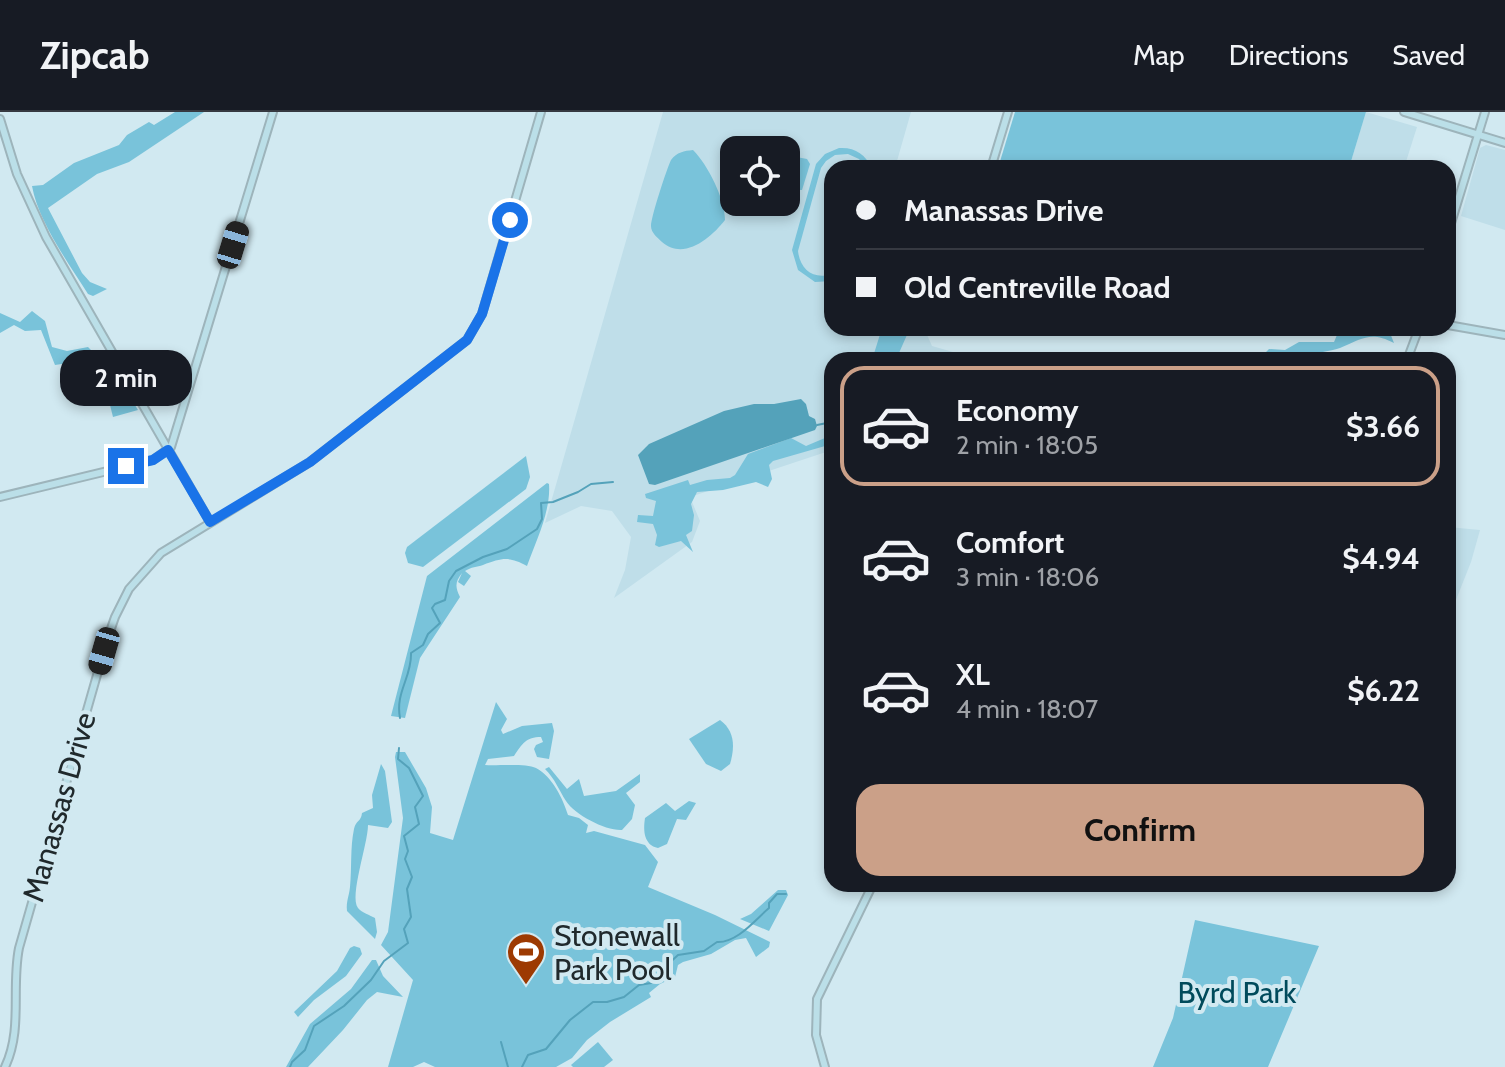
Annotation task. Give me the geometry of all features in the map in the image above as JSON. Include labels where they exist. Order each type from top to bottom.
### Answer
[{"type":"main road","points":[[0,497],[146,462],[168,450],[176,436],[273,112]]},
{"type":"main road","name":"Manassas Drive","points":[[5,1067],[15,1038],[15,978],[19,948],[115,617],[129,589],[156,558],[310,462],[467,340],[482,314],[541,112]]},
{"type":"main road","points":[[993,160],[1008,112]]},
{"type":"main road","points":[[1404,112],[1505,143]]},
{"type":"main road","points":[[1456,207],[1485,112]]},
{"type":"main road","points":[[0,119],[13,163],[37,220],[210,522]]},
{"type":"main road","points":[[1456,326],[1505,335]]},
{"type":"main road","points":[[825,1067],[816,1035],[817,999],[869,892]]},
{"type":"shaded area","points":[[663,112],[911,112],[897,160],[824,160],[824,336],[928,336],[932,346],[953,352],[824,352],[824,453],[690,497],[700,521],[692,542],[614,598],[625,570],[631,537],[612,511],[581,506],[545,523]]},
{"type":"shaded area","points":[[1366,112],[1417,127],[1407,160],[1351,160]]},
{"type":"shaded area","points":[[1486,145],[1505,150],[1505,230],[1461,216],[1480,148]]},
{"type":"shaded area","points":[[801,399],[809,416],[815,419],[815,430],[655,485],[649,484],[638,455],[649,444],[724,411]]},
{"type":"shaded area","points":[[1456,528],[1480,530],[1456,600]]},
{"type":"green space","points":[[175,112],[204,112],[129,162],[97,174],[48,208],[82,273],[90,282],[107,289],[93,296],[88,294],[47,228],[32,186],[43,185],[74,163],[119,145],[127,135],[149,122],[154,125]]},
{"type":"green space","points":[[1015,112],[1366,112],[1351,160],[1000,160]]},
{"type":"green space","points":[[839,148],[850,149],[859,152],[867,160],[848,154],[824,160],[798,251],[809,272],[824,276],[824,281],[815,282],[798,270],[792,250],[816,164],[825,154]]},
{"type":"green space","points":[[693,150],[704,164],[715,183],[720,197],[720,216],[724,216],[725,220],[705,240],[679,249],[662,242],[651,229],[671,160],[681,152]]},
{"type":"green space","points":[[800,158],[807,159],[810,164],[802,190]]},
{"type":"green space","points":[[32,311],[45,321],[52,347],[67,351],[88,347],[91,350],[75,362],[55,365],[41,330],[25,331],[14,325],[0,333],[0,313],[20,322]]},
{"type":"green space","points":[[880,336],[906,336],[899,352],[874,352]]},
{"type":"green space","points":[[1337,336],[1391,336],[1394,343],[1379,337],[1367,337],[1324,352],[1266,352],[1269,349],[1285,350],[1299,342],[1334,342]]},
{"type":"green space","points":[[127,392],[138,410],[113,417],[108,397]]},
{"type":"green space","points":[[791,438],[806,446],[824,438],[824,446],[773,461],[769,465],[772,479],[768,487],[756,482],[697,492],[691,504],[694,515],[692,531],[686,535],[693,552],[681,541],[659,547],[655,545],[657,535],[653,524],[637,522],[638,515],[653,516],[656,501],[646,498],[645,494],[688,480],[690,485],[730,478],[748,454]]},
{"type":"green space","points":[[526,456],[530,477],[526,489],[423,567],[408,563],[407,547]]},
{"type":"green space","points":[[547,483],[549,494],[545,515],[527,566],[505,559],[472,568],[465,571],[471,576],[464,586],[458,582],[462,573],[456,585],[460,597],[420,658],[405,718],[391,716],[427,576]]},
{"type":"green space","points":[[496,702],[507,719],[501,730],[503,734],[522,726],[552,723],[554,731],[549,759],[537,757],[534,749],[543,742],[541,737],[536,737],[525,742],[514,756],[488,759],[485,765],[536,768],[556,788],[568,815],[588,825],[586,833],[594,831],[645,845],[658,862],[648,887],[770,942],[769,947],[756,957],[746,938],[735,940],[711,954],[683,962],[678,965],[675,977],[649,993],[651,997],[610,1022],[587,1040],[572,1058],[556,1067],[435,1067],[424,1062],[413,1067],[388,1067],[413,980],[381,945],[388,932],[403,818],[396,752],[405,752],[426,788],[432,807],[430,833],[453,840]]},
{"type":"green space","points":[[720,720],[729,729],[733,746],[730,764],[721,771],[706,764],[689,739]]},
{"type":"green space","points":[[381,764],[385,771],[392,822],[388,828],[368,825],[356,893],[358,908],[375,918],[375,939],[347,908],[354,829],[362,813],[373,808],[372,795]]},
{"type":"green space","points":[[549,767],[567,789],[579,779],[584,796],[616,791],[640,774],[640,782],[626,793],[635,805],[632,819],[622,830],[615,830],[583,817],[566,801],[545,769]]},
{"type":"green space","points":[[689,801],[696,803],[686,820],[677,819],[667,844],[658,848],[650,844],[645,832],[645,818],[666,803],[675,811]]},
{"type":"green space","points":[[778,890],[786,890],[788,895],[769,931],[740,919],[751,914]]},
{"type":"green space","name":"Byrd Park","points":[[1195,920],[1319,946],[1268,1067],[1153,1067],[1173,1018]]},
{"type":"green space","points":[[354,946],[360,948],[362,954],[346,976],[314,1000],[298,1017],[294,1012],[337,971]]},
{"type":"green space","points":[[372,960],[376,960],[383,976],[403,997],[377,992],[308,1067],[286,1067],[310,1024],[351,989]]},
{"type":"green space","points":[[598,1042],[613,1060],[604,1067],[571,1065]]},
{"type":"waterway","points":[[817,425],[824,424]]},
{"type":"waterway","points":[[400,718],[400,700],[411,653],[423,645],[428,634],[440,623],[432,608],[445,600],[449,581],[456,571],[507,549],[537,529],[542,519],[541,503],[553,502],[591,484],[613,482]]},
{"type":"waterway","points":[[290,1067],[305,1050],[314,1026],[344,1006],[371,980],[384,961],[408,943],[404,929],[411,917],[407,889],[412,877],[405,859],[408,851],[404,836],[419,824],[415,807],[423,796],[409,768],[398,759],[399,748]]},
{"type":"waterway","points":[[522,1067],[528,1055],[546,1049],[570,1020],[593,1002],[624,997],[639,985],[657,982],[662,978],[665,967],[678,955],[704,951],[717,942],[732,939],[769,908],[769,903],[777,894],[786,894]]},
{"type":"waterway","points":[[501,1042],[508,1067]]},
{"type":"place","name":"Stonewall Park Pool","points":[[526,986]]},
{"type":"route","points":[[126,466],[153,460],[168,450],[210,522],[288,477],[460,347],[474,332],[510,220]]}]
